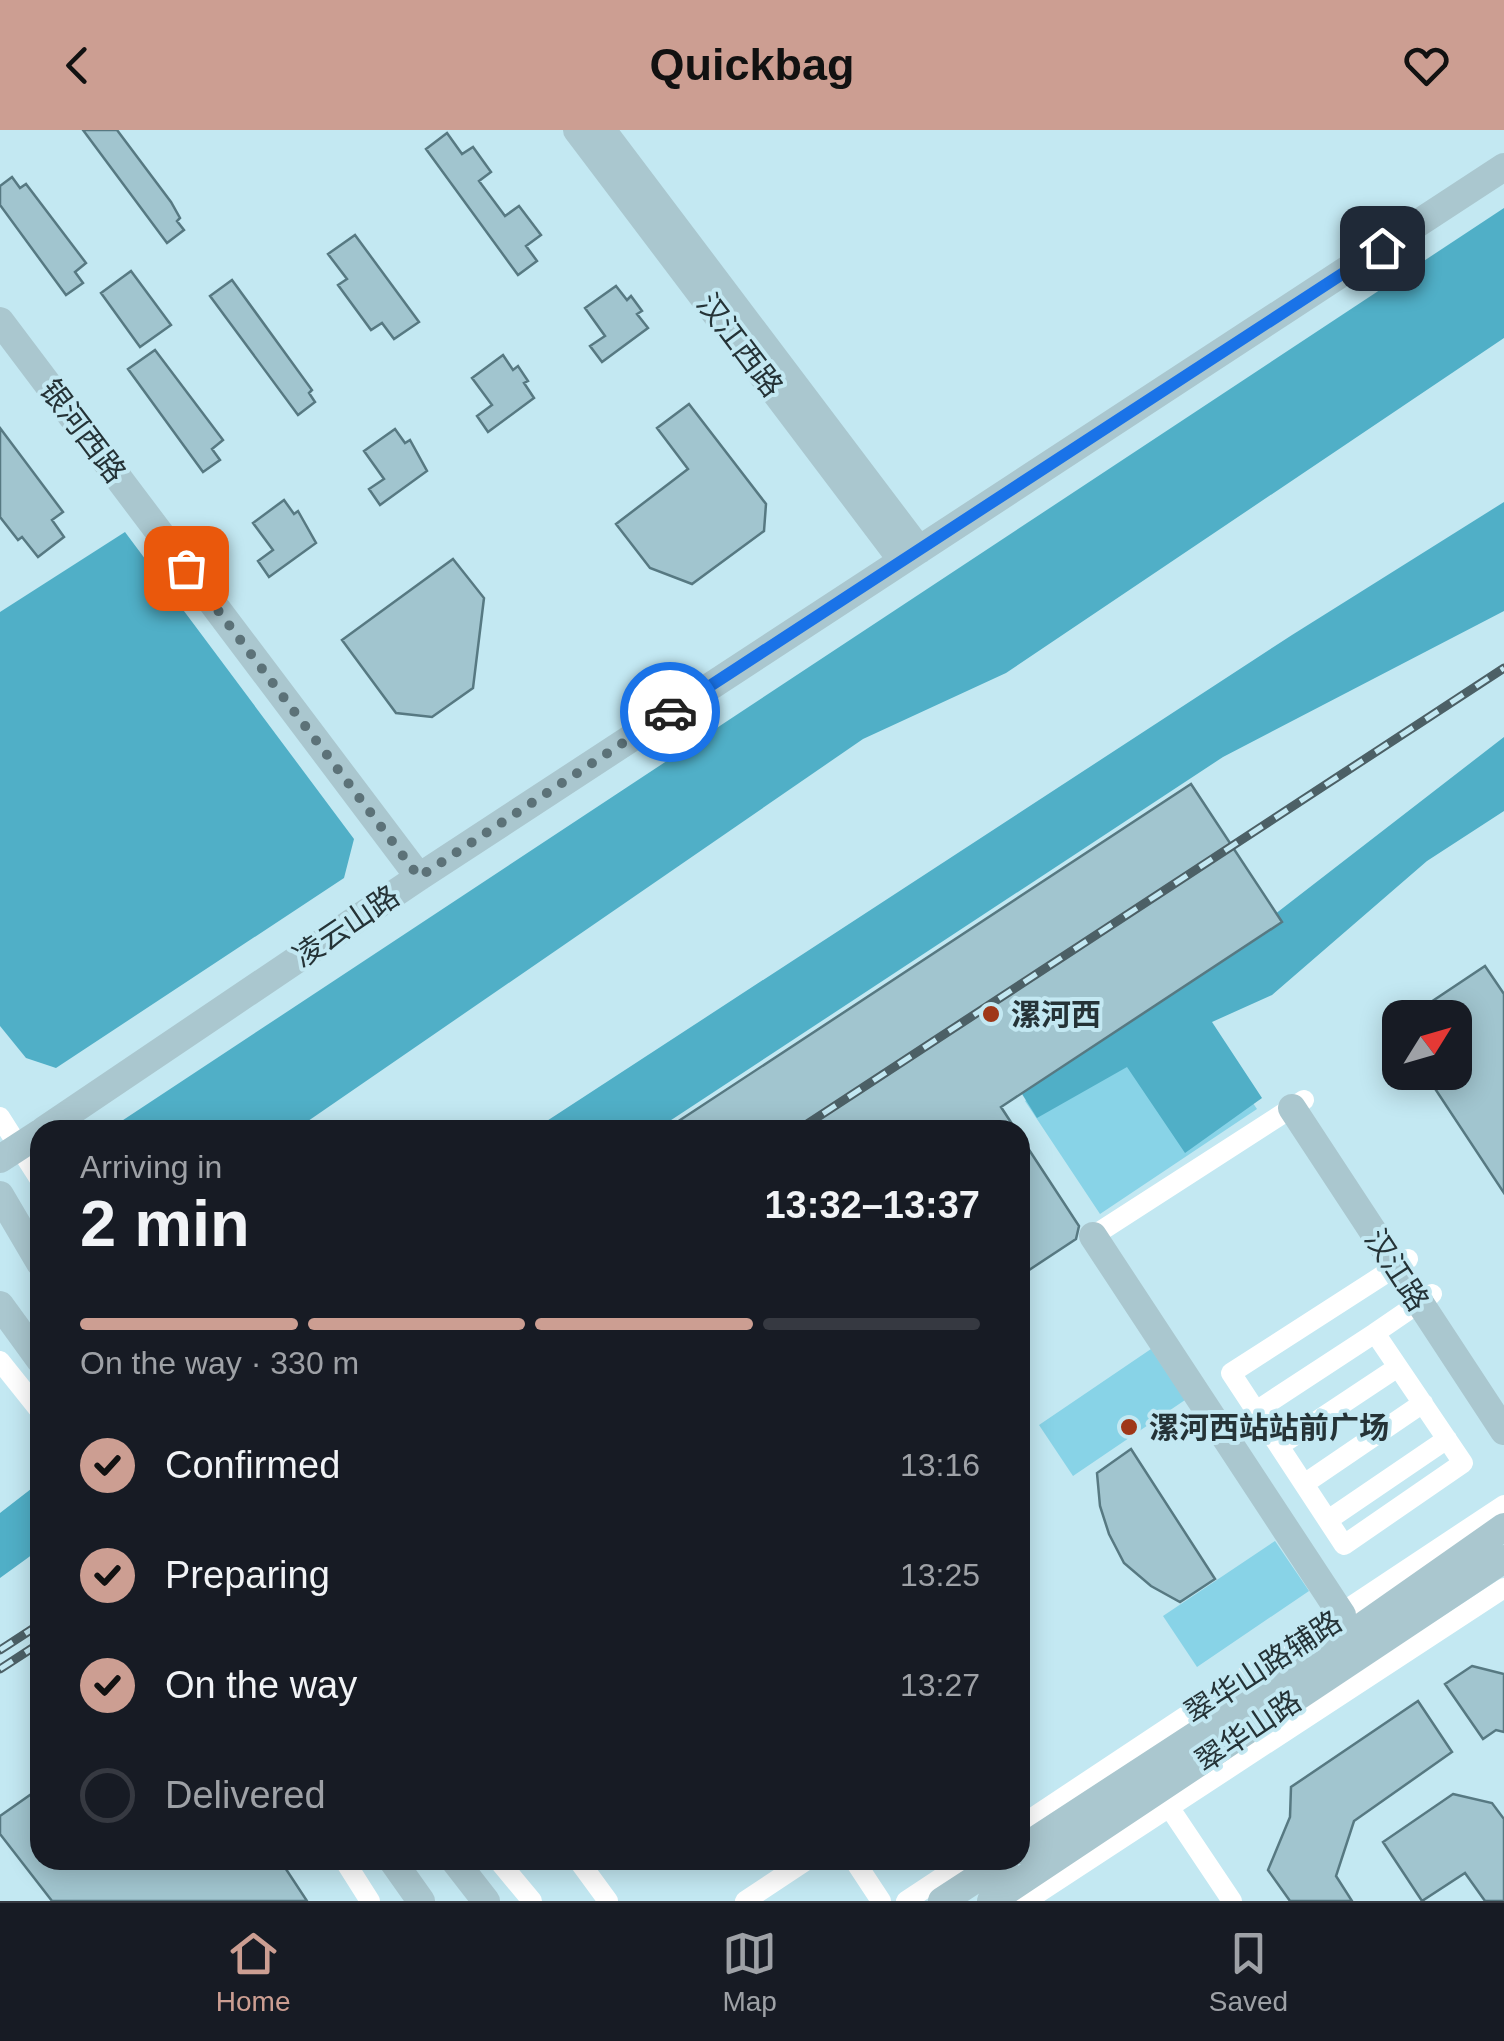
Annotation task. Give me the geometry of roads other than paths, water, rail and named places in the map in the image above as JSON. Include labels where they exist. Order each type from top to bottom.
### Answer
[{"type":"street","name":"汉江西路","points":[[577,130],[910,555]]},
{"type":"street","name":"汉江西路","points":[[602,130],[910,555]]},
{"type":"street","name":"凌云山路","points":[[59,1120],[419,877],[1504,167]]},
{"type":"street","name":"银河西路","points":[[0,321],[419,877]]},
{"type":"street","points":[[1298,1104],[1093,1236],[1342,1615]]},
{"type":"street","name":"汉江路","points":[[1298,1104],[1426,1299],[1504,1404]]},
{"type":"street","points":[[0,1117],[26,1142]]},
{"type":"street","points":[[0,1195],[30,1246]]},
{"type":"street","points":[[1375,1333],[1463,1464],[1344,1546],[1231,1373],[1402,1263]]},
{"type":"street","points":[[1256,1411],[1426,1299]]},
{"type":"street","name":"汉江路","points":[[1426,1299],[1504,1431]]},
{"type":"street","points":[[0,1304],[30,1346]]},
{"type":"street","points":[[0,1361],[30,1398]]},
{"type":"street","points":[[1279,1446],[1398,1367]]},
{"type":"street","points":[[1304,1484],[1422,1403]]},
{"type":"street","points":[[1328,1520],[1446,1439]]},
{"type":"street","name":"翠华山路辅路","points":[[1030,1819],[1504,1504]]},
{"type":"street","name":"翠华山路","points":[[1030,1843],[1353,1633],[1504,1527]]},
{"type":"street","name":"翠华山路","points":[[991,1901],[1164,1798],[1504,1559]]},
{"type":"street","points":[[1026,1901],[1164,1798],[1504,1588]]},
{"type":"street","points":[[1164,1798],[1232,1901]]},
{"type":"street","points":[[350,1870],[370,1901]]},
{"type":"street","points":[[399,1870],[421,1901]]},
{"type":"street","points":[[462,1870],[486,1901]]},
{"type":"street","points":[[506,1870],[532,1901]]},
{"type":"street","points":[[585,1870],[608,1901]]},
{"type":"street","points":[[745,1901],[792,1870]]},
{"type":"street","points":[[861,1870],[881,1901]]},
{"type":"street","points":[[906,1901],[953,1870]]},
{"type":"street","points":[[942,1901],[990,1870]]},
{"type":"railway","points":[[813,1120],[1504,668]]},
{"type":"railway","points":[[0,1650],[30,1630]]},
{"type":"railway","points":[[0,1669],[30,1650]]},
{"type":"place","name":"漯河西","points":[[991,1014]]},
{"type":"place","name":"漯河西站站前广场","points":[[1129,1427]]}]
